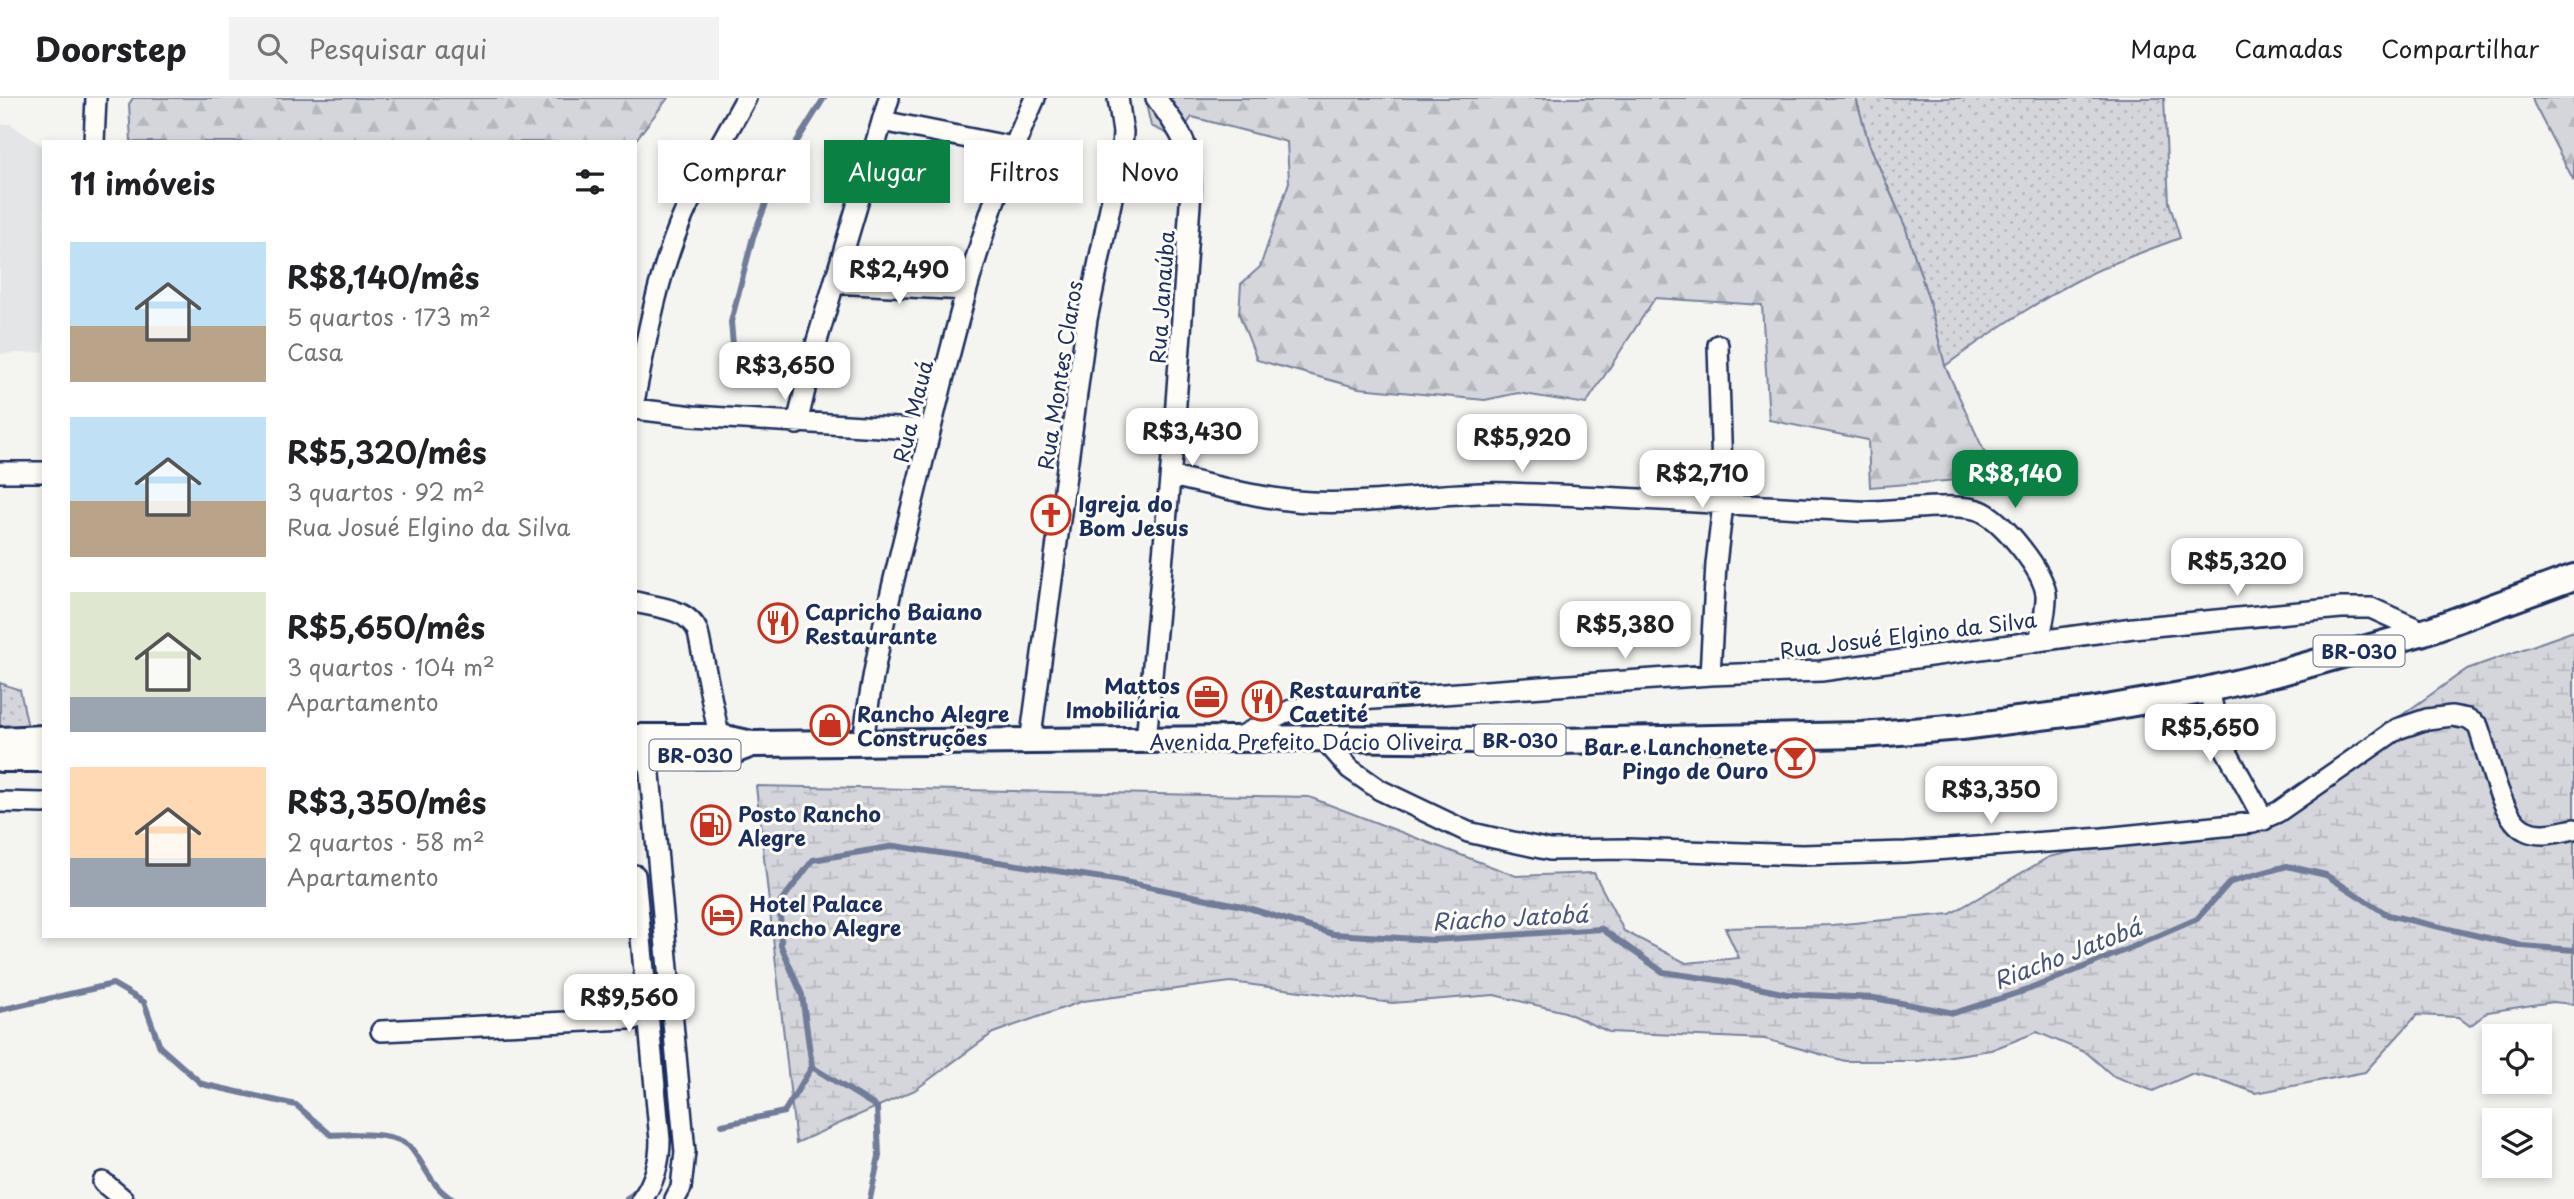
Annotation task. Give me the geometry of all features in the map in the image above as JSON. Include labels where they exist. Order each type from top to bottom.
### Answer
[{"type":"main road","name":"BR-030","points":[[2430,629],[2574,577]]},
{"type":"main road","name":"Avenida Prefeito Dácio Oliveira","points":[[641,746],[1323,738],[1560,741],[1862,734],[1962,727],[2089,711],[2209,689],[2282,673],[2430,629]]},
{"type":"main road","points":[[0,740],[42,738]]},
{"type":"main road","points":[[0,760],[42,759]]},
{"type":"street","points":[[94,140],[96,98]]},
{"type":"street","points":[[637,387],[664,268],[682,217],[746,98]]},
{"type":"street","points":[[797,424],[814,351],[889,98]]},
{"type":"street","name":"Rua Mauá","points":[[1016,140],[1035,98]]},
{"type":"street","name":"Rua Montes Claros","points":[[1030,743],[1087,319],[1122,150],[1123,132],[1118,98]]},
{"type":"street","name":"Rua Janaúba","points":[[1146,741],[1171,475],[1191,190],[1189,151],[1156,98]]},
{"type":"street","points":[[882,121],[978,140]]},
{"type":"street","name":"Rua Mauá","points":[[863,743],[878,647],[930,430],[966,290],[995,203]]},
{"type":"street","points":[[834,283],[966,290]]},
{"type":"street","points":[[1710,675],[1716,564],[1723,504],[1718,345]]},
{"type":"street","points":[[637,409],[797,424],[930,430]]},
{"type":"street","points":[[0,472],[42,472]]},
{"type":"street","points":[[1171,475],[1272,498],[1312,502],[1503,493],[1871,512],[1961,506],[1981,511],[2000,523],[2021,548],[2041,579],[2046,592],[2046,610],[2039,641]]},
{"type":"street","points":[[637,602],[683,614],[693,622],[698,632],[721,746]]},
{"type":"street","name":"Rua Josué Elgino da Silva","points":[[1233,741],[1291,710],[1318,703],[1710,675],[1821,671],[2133,628],[2341,608],[2371,608],[2430,629]]},
{"type":"street","points":[[2209,689],[2220,739],[2264,820]]},
{"type":"street","points":[[1323,738],[1350,769],[1380,790],[1468,832],[1550,850],[1627,849],[1802,855],[1906,852],[2103,838],[2253,823],[2264,820],[2397,729],[2427,719],[2452,716],[2468,719],[2478,726],[2507,811],[2515,824],[2527,831],[2544,834],[2574,829]]},
{"type":"street","points":[[641,746],[644,794],[670,986],[685,1152],[681,1195]]},
{"type":"street","points":[[0,802],[42,803]]},
{"type":"street","points":[[637,898],[660,1160],[655,1176],[642,1199]]},
{"type":"street","points":[[645,990],[670,986]]},
{"type":"street","points":[[381,1031],[648,1018]]},
{"type":"street","points":[[103,1182],[123,1199]]},
{"type":"shaded area","points":[[0,124],[10,124],[42,146],[42,352],[0,354]]},
{"type":"green space","points":[[133,98],[668,98],[636,140],[131,140],[129,104]]},
{"type":"green space","points":[[1150,98],[1856,98],[1869,144],[1905,226],[1930,304],[1945,366],[1996,477],[1870,487],[1868,440],[1769,420],[1762,305],[1655,298],[1586,404],[1518,393],[1485,400],[1359,388],[1257,360],[1239,314],[1241,284],[1260,267],[1289,182],[1287,142],[1192,117],[1177,138],[1151,126],[1146,104]]},
{"type":"green space","points":[[1856,98],[2164,98],[2169,202],[2180,238],[2112,264],[2052,294],[1945,366],[1930,304],[1905,226],[1869,144]]},
{"type":"green space","points":[[2532,98],[2574,98],[2574,181],[2534,104]]},
{"type":"green space","points":[[2574,631],[2574,1004],[2552,1002],[2488,1012],[2470,1026],[2458,1017],[2417,1015],[2365,1072],[2256,1093],[2226,1082],[2191,1074],[2153,1091],[2113,1076],[2087,1053],[2037,1032],[1991,1050],[1918,1061],[1845,1061],[1765,1039],[1609,1032],[1565,1012],[1494,995],[1392,1003],[1231,982],[1083,1001],[993,1033],[915,1090],[796,1143],[756,786],[1309,797],[1516,876],[1594,873],[1624,931],[1686,963],[1739,958],[1725,928],[1832,925],[1950,914],[2049,857],[2274,806],[2467,669]]},
{"type":"green space","points":[[0,683],[20,690],[28,727],[0,728]]},
{"type":"waterway","points":[[736,380],[731,322],[753,237],[779,170],[824,98]]},
{"type":"waterway","name":"Riacho Jatobá","points":[[722,1125],[784,1112],[812,1067],[802,995],[781,946],[780,903],[813,860],[895,846],[1115,880],[1242,906],[1333,934],[1433,940],[1602,929],[1663,972],[1787,994],[1874,998],[1954,1013],[2030,989],[2197,919],[2230,882],[2287,866],[2326,875],[2388,915],[2522,946],[2574,950]]},
{"type":"waterway","name":"Riacho Jatobá","points":[[0,1010],[113,984],[144,1002],[160,1047],[202,1084],[296,1105],[331,1135],[374,1135],[396,1139],[411,1148],[429,1176],[452,1199]]},
{"type":"waterway","points":[[812,1067],[877,1107],[879,1156],[870,1199]]},
{"type":"waterway","name":"Riacho Jatobá","points":[[627,1199],[640,1188]]},
{"type":"place","name":"Igreja do Bom Jesus","points":[[1051,515]]},
{"type":"place","name":"Capricho Baiano Restaurante","points":[[778,623]]},
{"type":"place","name":"Mattos Imobiliária","points":[[1207,697]]},
{"type":"place","name":"Restaurante Caetité","points":[[1262,701]]},
{"type":"place","name":"Rancho Alegre Construções","points":[[830,725]]},
{"type":"place","name":"Bar e Lanchonete Pingo de Ouro","points":[[1795,758]]},
{"type":"place","name":"Posto Rancho Alegre","points":[[711,825]]},
{"type":"place","name":"Hotel Palace Rancho Alegre","points":[[722,915]]}]
